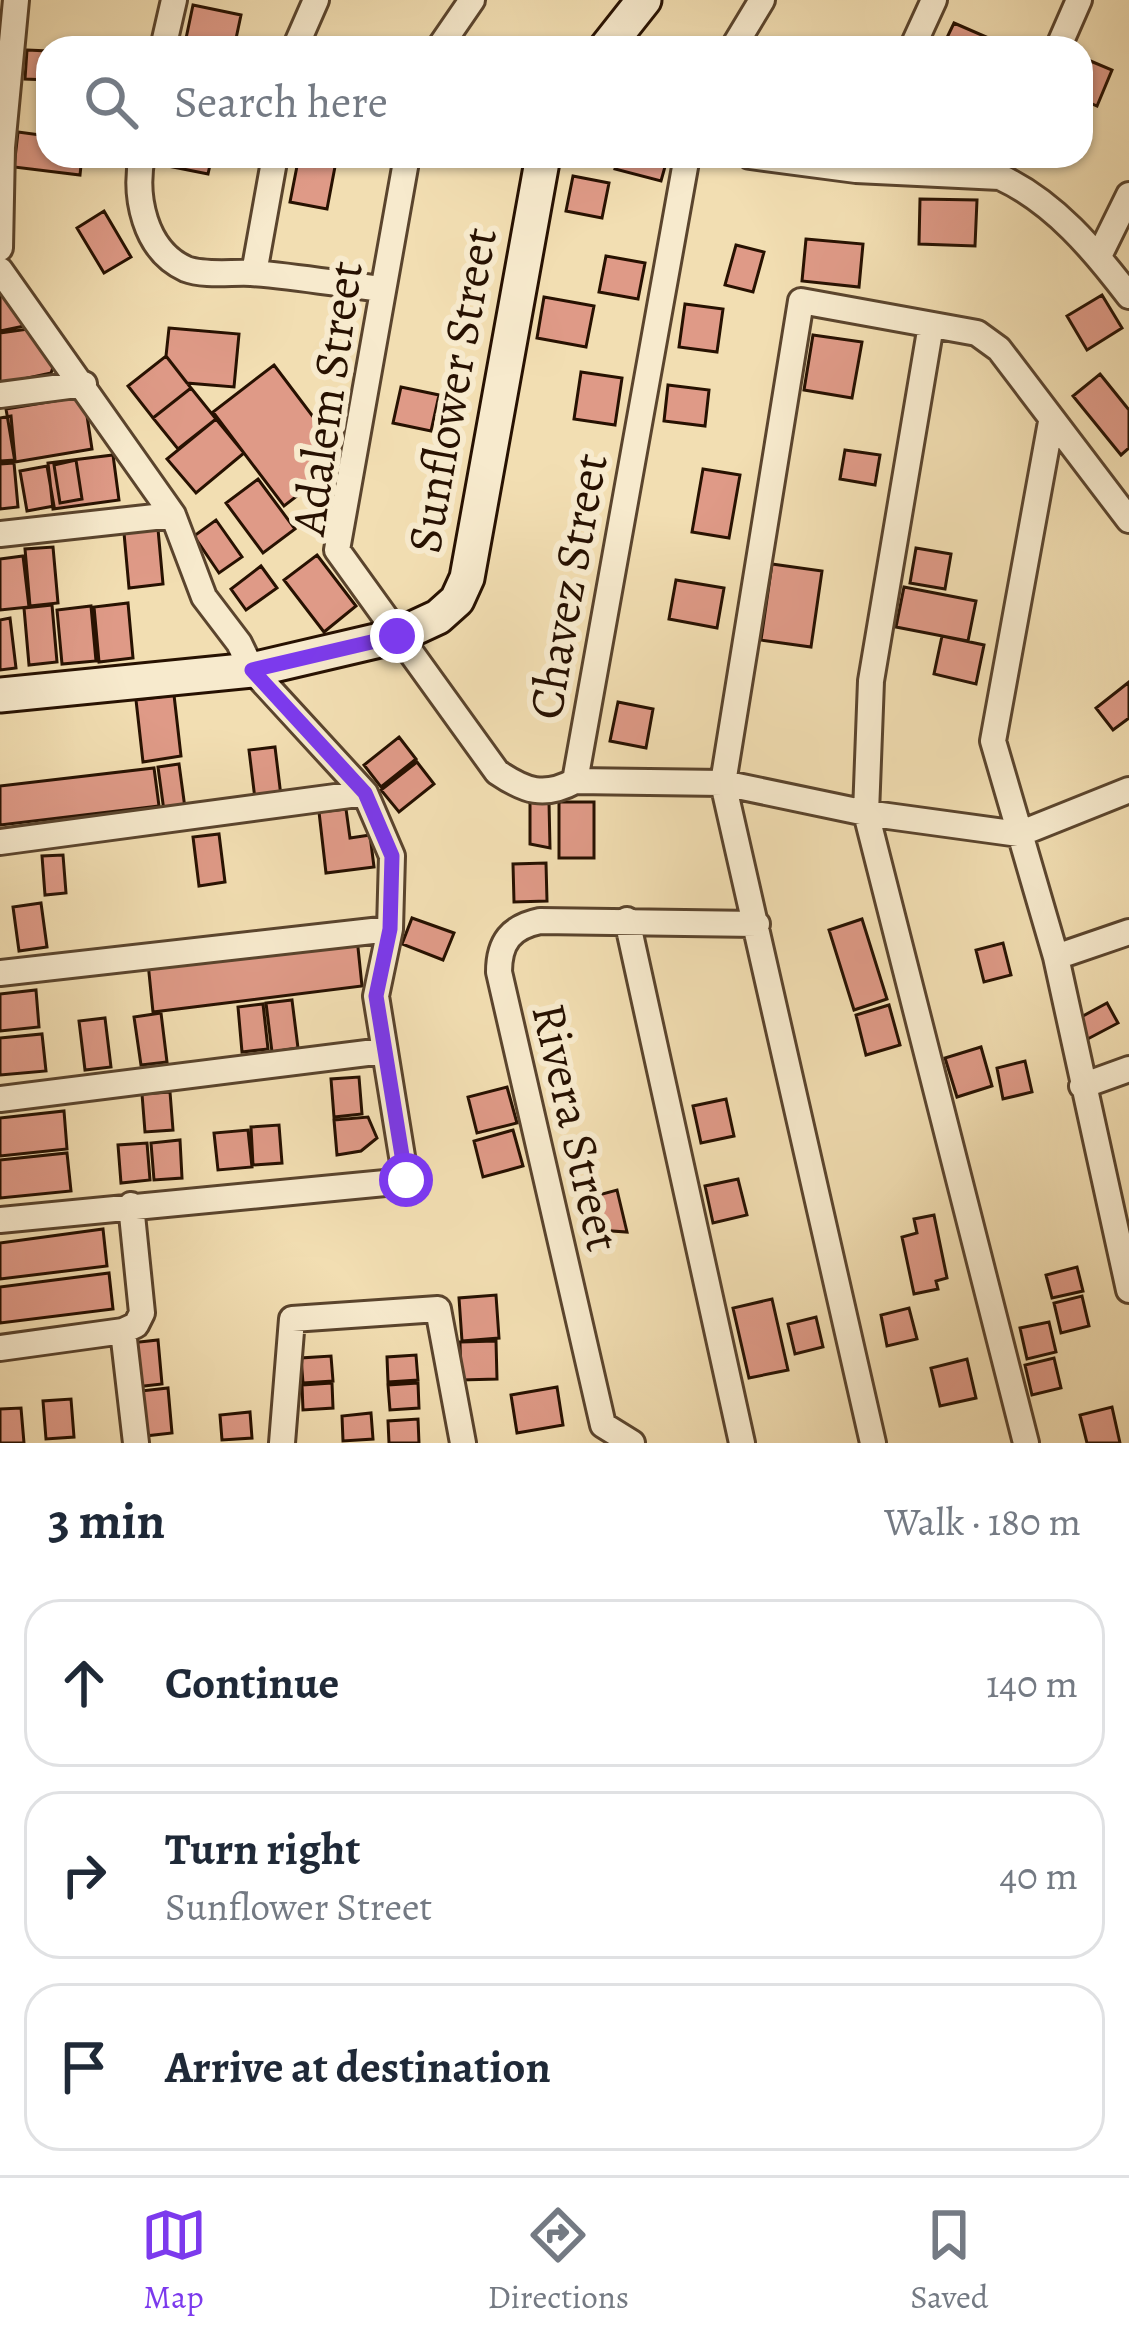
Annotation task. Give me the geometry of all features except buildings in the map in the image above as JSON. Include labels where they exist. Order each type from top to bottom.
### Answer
[{"type":"main road","points":[[616,36],[644,0]]},
{"type":"main road","name":"Sunflower Street","points":[[0,695],[252,670],[397,636],[438,617],[457,600],[467,578],[541,168]]},
{"type":"street","points":[[166,36],[174,0]]},
{"type":"street","points":[[300,36],[316,0]]},
{"type":"street","points":[[447,36],[472,0]]},
{"type":"street","points":[[740,36],[762,0]]},
{"type":"street","points":[[918,36],[934,0]]},
{"type":"street","points":[[1063,36],[1079,0]]},
{"type":"street","points":[[0,248],[10,5]]},
{"type":"street","points":[[139,168],[136,184],[144,220],[162,251],[188,270],[382,289]]},
{"type":"street","points":[[254,273],[273,168]]},
{"type":"street","name":"Adalem Street","points":[[397,636],[337,550],[405,168]]},
{"type":"street","name":"Chavez Street","points":[[397,636],[497,772],[518,786],[538,791],[557,791],[575,781],[685,168]]},
{"type":"street","points":[[1006,168],[1019,186],[1100,256],[1129,296]]},
{"type":"street","points":[[1100,256],[1129,195]]},
{"type":"street","points":[[0,270],[172,515],[204,597],[239,643],[252,670],[365,793],[392,856],[390,929],[376,996],[406,1180],[0,1220]]},
{"type":"street","points":[[872,1443],[724,783],[801,301],[977,333],[999,349],[1129,520]]},
{"type":"street","points":[[931,325],[871,681],[866,813],[1026,1443]]},
{"type":"street","points":[[0,394],[83,384]]},
{"type":"street","points":[[1051,422],[993,741],[1056,957],[1129,1290]]},
{"type":"street","points":[[0,534],[172,515]]},
{"type":"street","points":[[575,781],[724,783],[866,813],[1019,834],[1129,790]]},
{"type":"street","points":[[0,842],[365,793]]},
{"type":"street","points":[[742,1443],[627,920],[757,924]]},
{"type":"street","name":"Rivera Street","points":[[627,920],[521,925],[507,936],[499,953],[499,972],[603,1426],[632,1443]]},
{"type":"street","points":[[0,973],[390,929]]},
{"type":"street","points":[[1056,957],[1129,932]]},
{"type":"street","points":[[0,1099],[383,1051]]},
{"type":"street","points":[[1082,1086],[1129,1069]]},
{"type":"street","points":[[0,1348],[123,1331],[136,1325],[142,1313],[131,1205]]},
{"type":"street","points":[[282,1443],[292,1319],[438,1309],[463,1443]]},
{"type":"street","points":[[123,1331],[136,1443]]},
{"type":"route","points":[[397,636],[252,670],[365,793],[392,856],[390,929],[376,996],[406,1180]]}]
